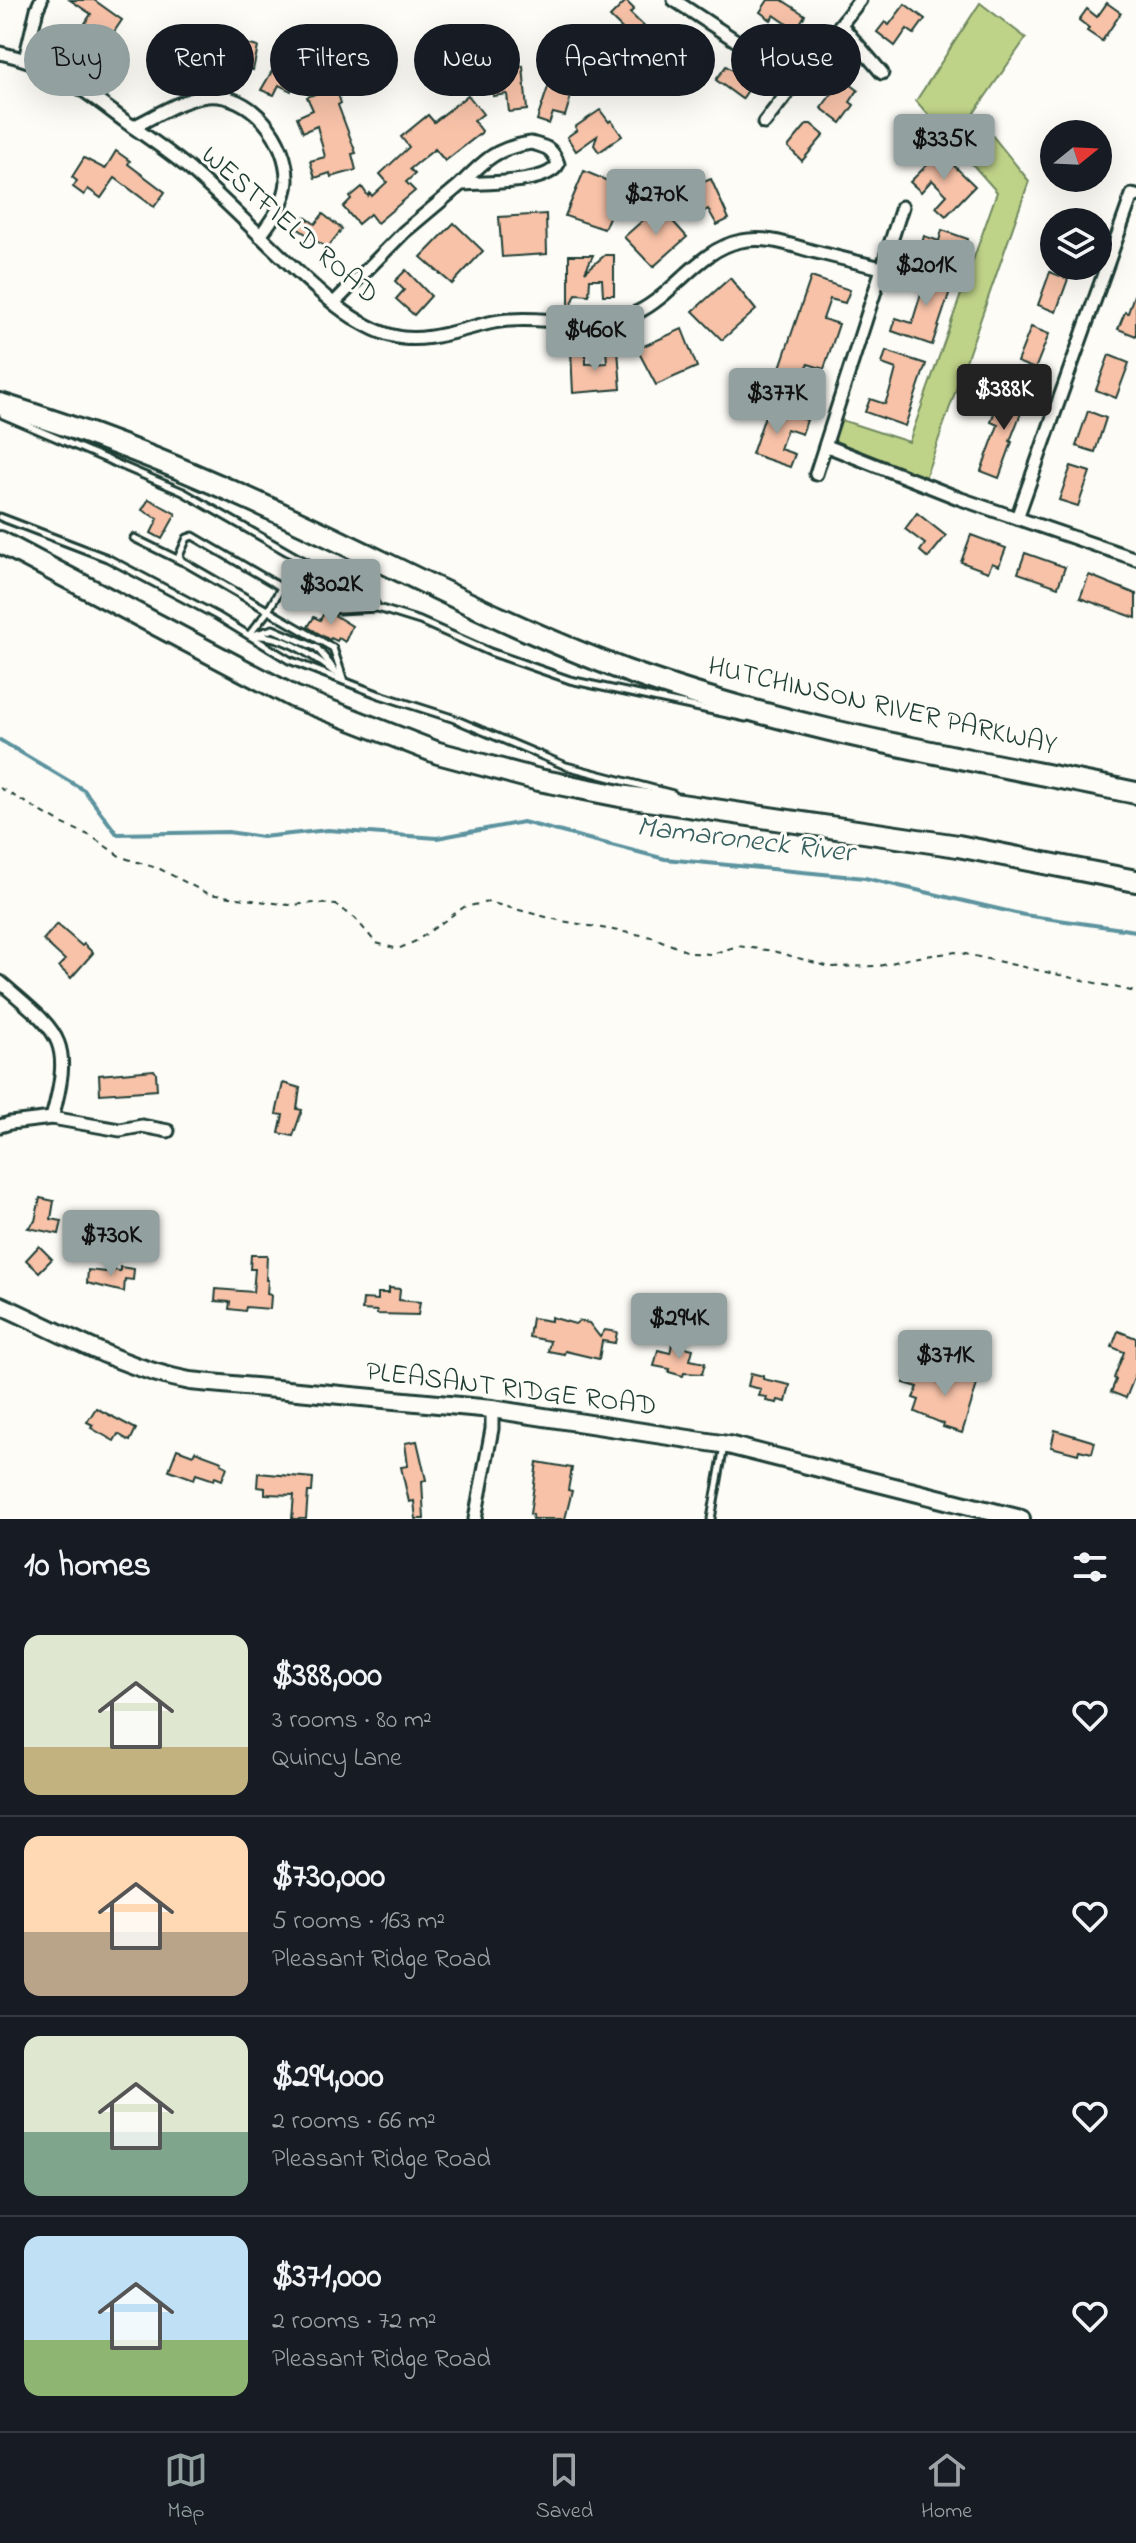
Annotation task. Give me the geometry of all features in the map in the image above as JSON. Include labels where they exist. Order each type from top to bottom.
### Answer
[{"type":"highway","name":"HUTCHINSON RIVER PARKWAY","points":[[0,404],[81,430],[248,498],[425,584],[624,670],[758,712],[861,737],[1136,793]]},
{"type":"highway","points":[[0,542],[294,697],[438,753],[539,780],[620,796],[958,846],[1136,881]]},
{"type":"street","points":[[34,24],[41,0]]},
{"type":"street","points":[[674,0],[731,37]]},
{"type":"street","points":[[842,24],[860,0]]},
{"type":"street","points":[[861,48],[882,73]]},
{"type":"street","name":"WESTFIELD ROAD","points":[[0,53],[24,59]]},
{"type":"street","name":"WESTFIELD ROAD","points":[[91,96],[192,171],[309,282],[365,326],[394,336],[410,339],[522,318],[558,321],[609,320],[628,316],[675,287],[718,249],[737,242],[773,239],[882,268]]},
{"type":"street","points":[[133,127],[174,106],[208,96],[235,101],[255,112],[271,130],[285,160],[287,184],[278,210],[260,236]]},
{"type":"street","points":[[764,123],[785,96]]},
{"type":"street","points":[[335,302],[404,232],[488,157],[515,145],[531,143],[550,148],[558,164],[542,177],[461,184]]},
{"type":"street","points":[[1017,518],[1132,195],[1136,196]]},
{"type":"street","points":[[816,474],[902,207]]},
{"type":"street","points":[[827,446],[961,499],[1136,559]]},
{"type":"street","points":[[0,982],[51,1029],[61,1047],[63,1070],[52,1118]]},
{"type":"street","points":[[0,1126],[52,1118],[120,1130],[142,1126],[168,1131]]},
{"type":"street","name":"PLEASANT RIDGE ROAD","points":[[1,1303],[98,1353],[158,1375],[190,1381],[492,1409],[724,1445],[1021,1519]]},
{"type":"street","points":[[475,1519],[492,1429],[492,1409]]},
{"type":"lane","points":[[0,413],[183,492],[368,594],[378,608]]},
{"type":"lane","points":[[0,517],[107,558],[217,616],[289,660],[452,718],[566,766],[754,816]]},
{"type":"lane","points":[[182,561],[179,556],[187,538],[193,536],[282,588],[303,592],[339,610],[378,608]]},
{"type":"lane","points":[[134,538],[182,561],[333,648],[344,681]]},
{"type":"lane","points":[[249,636],[268,611],[298,558]]},
{"type":"lane","points":[[298,558],[301,571],[378,608]]},
{"type":"lane","points":[[298,558],[295,579],[332,599],[378,608],[420,621],[490,652],[570,680],[752,719]]},
{"type":"lane","points":[[249,636],[273,629],[317,648],[344,681]]},
{"type":"lane","points":[[768,722],[861,737]]},
{"type":"lane","points":[[711,1519],[724,1445]]},
{"type":"path","points":[[0,788],[61,823],[91,836],[121,857],[160,869],[208,894],[289,905],[336,905],[355,918],[376,943],[398,949],[416,941],[464,907],[488,902],[562,921],[652,937],[691,953],[712,954],[738,946],[773,951],[830,967],[879,966],[956,952],[1136,992]]},
{"type":"green space","points":[[980,3],[1026,38],[974,113],[1029,181],[923,484],[827,446],[835,418],[909,442],[997,192],[916,101]]},
{"type":"building","points":[[70,0],[94,0],[122,20],[119,24],[85,24],[91,14]]},
{"type":"building","points":[[768,0],[782,0],[805,15],[800,24],[787,24],[774,15],[771,20],[760,12]]},
{"type":"building","points":[[626,1],[634,9],[630,13],[642,24],[617,24],[610,17]]},
{"type":"building","points":[[1107,3],[1121,13],[1102,41],[1087,31],[1089,28],[1079,20],[1087,9],[1097,17]]},
{"type":"building","points":[[905,4],[925,19],[914,34],[907,29],[895,46],[877,32],[885,22],[889,25]]},
{"type":"building","points":[[520,66],[523,66],[527,110],[509,112],[507,96],[520,96]]},
{"type":"building","points":[[726,66],[731,69],[731,91],[716,80]]},
{"type":"building","points":[[270,74],[270,93],[261,90]]},
{"type":"building","points":[[339,96],[341,103],[338,105],[356,153],[352,154],[356,170],[315,178],[310,161],[325,157],[317,126],[303,132],[297,117],[313,110],[307,97]]},
{"type":"building","points":[[467,96],[483,114],[474,121],[481,133],[445,161],[435,149],[410,169],[415,174],[406,182],[415,191],[377,223],[370,214],[358,224],[343,207],[350,197],[362,187],[368,196],[370,193],[372,196],[387,182],[380,174],[409,147],[401,137],[428,115],[434,122]]},
{"type":"building","points":[[545,96],[571,96],[565,116],[553,113],[549,124],[537,120]]},
{"type":"building","points":[[830,96],[854,96],[850,102],[854,105],[841,123],[821,108]]},
{"type":"building","points":[[600,110],[622,136],[599,152],[594,145],[597,136],[576,151],[567,137],[577,130],[575,127]]},
{"type":"building","points":[[807,124],[824,135],[802,161],[788,147]]},
{"type":"building","points":[[116,151],[165,192],[154,207],[115,178],[101,198],[88,189],[84,195],[73,187],[77,181],[72,177],[84,158],[105,169]]},
{"type":"building","points":[[940,152],[975,186],[946,216],[936,207],[947,195],[932,180],[921,192],[910,182]]},
{"type":"building","points":[[584,171],[622,187],[604,229],[565,216]]},
{"type":"building","points":[[711,179],[729,219],[717,225],[708,209],[694,217],[681,191]]},
{"type":"building","points":[[659,206],[687,237],[653,267],[624,237]]},
{"type":"building","points":[[323,214],[342,229],[327,248],[297,228],[305,217],[315,224]]},
{"type":"building","points":[[546,214],[547,254],[502,257],[499,217]]},
{"type":"building","points":[[454,223],[483,251],[452,284],[421,257]]},
{"type":"building","points":[[942,230],[968,239],[960,263],[920,250],[924,236],[939,241]]},
{"type":"building","points":[[569,255],[593,255],[585,272],[605,255],[614,255],[614,295],[603,295],[602,279],[590,279],[589,295],[576,294],[569,311]]},
{"type":"building","points":[[913,269],[953,282],[932,345],[892,331],[896,318],[912,323],[923,287],[909,283]]},
{"type":"building","points":[[406,270],[431,296],[414,315],[396,299],[404,290],[395,281]]},
{"type":"building","points":[[811,277],[850,290],[845,303],[830,299],[823,319],[839,324],[824,369],[808,364],[802,382],[817,388],[813,401],[773,388]]},
{"type":"building","points":[[730,278],[756,310],[722,340],[693,311]]},
{"type":"building","points":[[1047,280],[1068,280],[1056,312],[1038,305]]},
{"type":"building","points":[[1136,295],[1136,336],[1118,329]]},
{"type":"building","points":[[1031,327],[1049,334],[1035,369],[1017,362]]},
{"type":"building","points":[[682,329],[697,367],[656,385],[637,349]]},
{"type":"building","points":[[606,350],[618,350],[621,389],[573,393],[571,351],[586,351],[586,364],[607,363]]},
{"type":"building","points":[[886,351],[926,364],[905,426],[865,412],[870,399],[885,404],[892,384],[896,369],[882,364]]},
{"type":"building","points":[[1109,355],[1129,363],[1116,398],[1096,390]]},
{"type":"building","points":[[1011,388],[1028,395],[999,478],[981,471],[998,425],[991,422],[995,410],[1001,412]]},
{"type":"building","points":[[768,407],[807,420],[802,434],[787,429],[780,449],[795,454],[790,467],[752,454]]},
{"type":"building","points":[[1088,411],[1106,418],[1095,452],[1076,446]]},
{"type":"building","points":[[1071,466],[1090,472],[1078,506],[1059,500]]},
{"type":"building","points":[[149,499],[176,514],[162,539],[151,533],[158,519],[142,510]]},
{"type":"building","points":[[917,513],[946,536],[928,558],[920,551],[925,544],[905,529]]},
{"type":"building","points":[[971,535],[1006,548],[999,566],[992,563],[988,572],[961,562]]},
{"type":"building","points":[[1025,553],[1065,567],[1058,587],[1018,573]]},
{"type":"building","points":[[1089,575],[1136,594],[1136,618],[1080,598]]},
{"type":"building","points":[[326,610],[352,626],[345,642],[339,638],[337,641],[330,640],[308,627],[314,617],[320,620]]},
{"type":"building","points":[[57,924],[93,953],[71,978],[59,967],[65,960],[43,940]]},
{"type":"building","points":[[154,1070],[157,1090],[100,1094],[99,1075]]},
{"type":"building","points":[[283,1083],[300,1088],[297,1109],[302,1110],[293,1136],[279,1133],[283,1115],[276,1114]]},
{"type":"building","points":[[40,1198],[54,1201],[51,1219],[62,1221],[59,1234],[28,1228],[35,1221]]},
{"type":"building","points":[[39,1246],[52,1259],[39,1272],[26,1260]]},
{"type":"building","points":[[251,1255],[267,1255],[270,1309],[229,1309],[230,1302],[215,1301],[216,1289],[253,1292],[255,1269],[250,1269]]},
{"type":"building","points":[[120,1267],[134,1269],[133,1280],[125,1279],[124,1292],[87,1283],[88,1270],[120,1271]]},
{"type":"building","points":[[389,1288],[400,1289],[399,1300],[420,1302],[418,1315],[377,1314],[377,1311],[362,1310],[363,1299],[378,1300],[378,1293],[389,1293]]},
{"type":"building","points":[[551,1317],[575,1324],[579,1321],[589,1323],[600,1337],[605,1330],[617,1332],[615,1343],[602,1341],[599,1359],[565,1351],[564,1354],[548,1351],[550,1341],[529,1337],[532,1318],[551,1321]]},
{"type":"building","points":[[1118,1331],[1136,1338],[1136,1373],[1126,1398],[1111,1392],[1124,1352],[1112,1347]]},
{"type":"building","points":[[672,1344],[693,1349],[690,1360],[705,1363],[702,1374],[684,1373],[683,1376],[654,1366],[658,1350],[670,1353]]},
{"type":"building","points":[[942,1369],[979,1378],[962,1433],[915,1412],[919,1400],[913,1398],[918,1387],[904,1383],[908,1372],[938,1382]]},
{"type":"building","points":[[751,1373],[790,1385],[786,1402],[766,1401],[767,1397],[759,1396],[761,1389],[748,1386]]},
{"type":"building","points":[[96,1408],[136,1429],[130,1441],[118,1434],[114,1441],[91,1428],[93,1425],[87,1422]]},
{"type":"building","points":[[1055,1430],[1095,1442],[1092,1453],[1079,1450],[1078,1454],[1051,1447]]},
{"type":"building","points":[[417,1441],[426,1480],[422,1481],[424,1519],[416,1519],[414,1501],[409,1502],[401,1467],[408,1466],[405,1443]]},
{"type":"building","points":[[177,1449],[193,1455],[195,1451],[222,1461],[221,1464],[227,1467],[222,1480],[196,1474],[194,1479],[169,1470]]},
{"type":"building","points":[[537,1462],[572,1468],[568,1490],[572,1491],[565,1519],[532,1519],[533,1515],[530,1514]]},
{"type":"building","points":[[258,1473],[313,1478],[312,1492],[308,1492],[306,1519],[292,1519],[294,1495],[265,1494],[265,1488],[257,1487]]},
{"type":"waterway","name":"Mamaroneck River","points":[[0,740],[84,790],[117,834],[228,832],[262,837],[328,830],[437,838],[523,822],[665,859],[865,878],[1024,915],[1136,931]]}]
